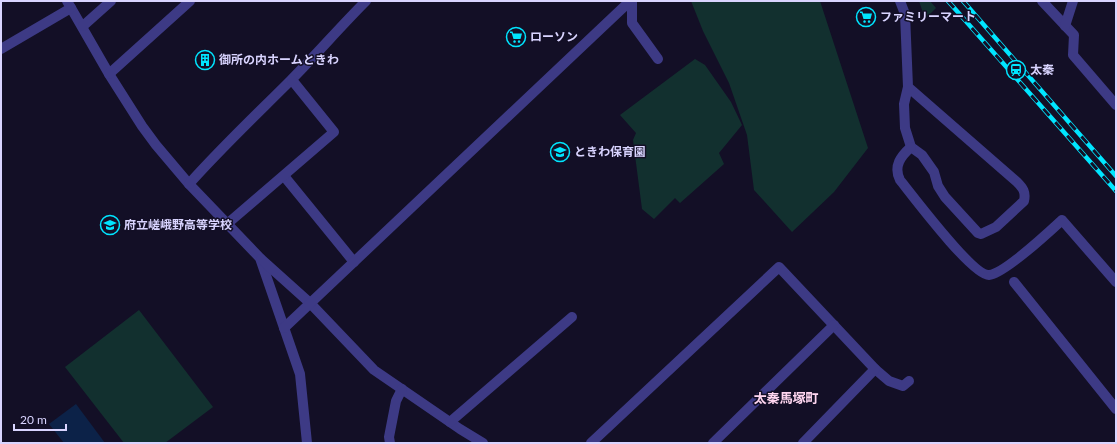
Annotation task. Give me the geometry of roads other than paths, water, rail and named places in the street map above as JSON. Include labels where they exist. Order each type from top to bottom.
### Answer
[{"type":"street","points":[[83,26],[111,1]]},
{"type":"street","points":[[109,74],[190,1]]},
{"type":"street","points":[[189,184],[208,162],[292,80],[366,1]]},
{"type":"street","points":[[631,1],[632,23],[658,59]]},
{"type":"street","points":[[284,328],[631,1]]},
{"type":"street","points":[[900,1],[905,14],[908,87],[904,104],[905,128],[911,147],[922,155],[934,172],[938,186],[945,197],[978,233],[981,234],[991,231],[1024,201],[1025,194],[1017,182],[908,87]]},
{"type":"street","points":[[1042,1],[1074,35],[1073,55],[1116,106]]},
{"type":"street","points":[[1065,26],[1073,1]]},
{"type":"street","points":[[1,49],[69,4],[83,26],[109,74],[142,126],[189,184],[260,258],[310,303],[374,370],[483,443]]},
{"type":"street","points":[[227,224],[334,132],[292,80]]},
{"type":"street","points":[[911,147],[903,154],[898,164],[897,174],[900,180],[968,262],[982,273],[986,275],[994,274],[1024,254],[1062,220],[1116,282]]},
{"type":"street","points":[[284,176],[354,262]]},
{"type":"street","points":[[260,258],[300,374],[307,443]]},
{"type":"street","points":[[591,443],[779,267],[875,369],[889,381],[903,386],[909,381]]},
{"type":"street","points":[[1014,282],[1116,409]]},
{"type":"street","points":[[450,422],[572,317]]},
{"type":"street","points":[[713,443],[834,325]]},
{"type":"street","points":[[803,443],[875,369]]},
{"type":"street","points":[[390,443],[389,437],[396,401],[402,389]]},
{"type":"water","points":[[76,404],[105,443],[64,443],[49,424]]},
{"type":"railway","points":[[948,1],[1116,191]]},
{"type":"railway","points":[[963,1],[1116,176]]},
{"type":"place","name":"ファミリーマート","points":[[866,17]]},
{"type":"place","name":"ローソン","points":[[516,37]]},
{"type":"place","name":"御所の内ホームときわ","points":[[205,60]]},
{"type":"place","name":"太秦","points":[[1016,70]]},
{"type":"place","name":"ときわ保育園","points":[[560,152]]},
{"type":"place","name":"府立嵯峨野高等学校","points":[[110,225]]},
{"type":"district","name":"太秦馬塚町","points":[[786,398]]}]
